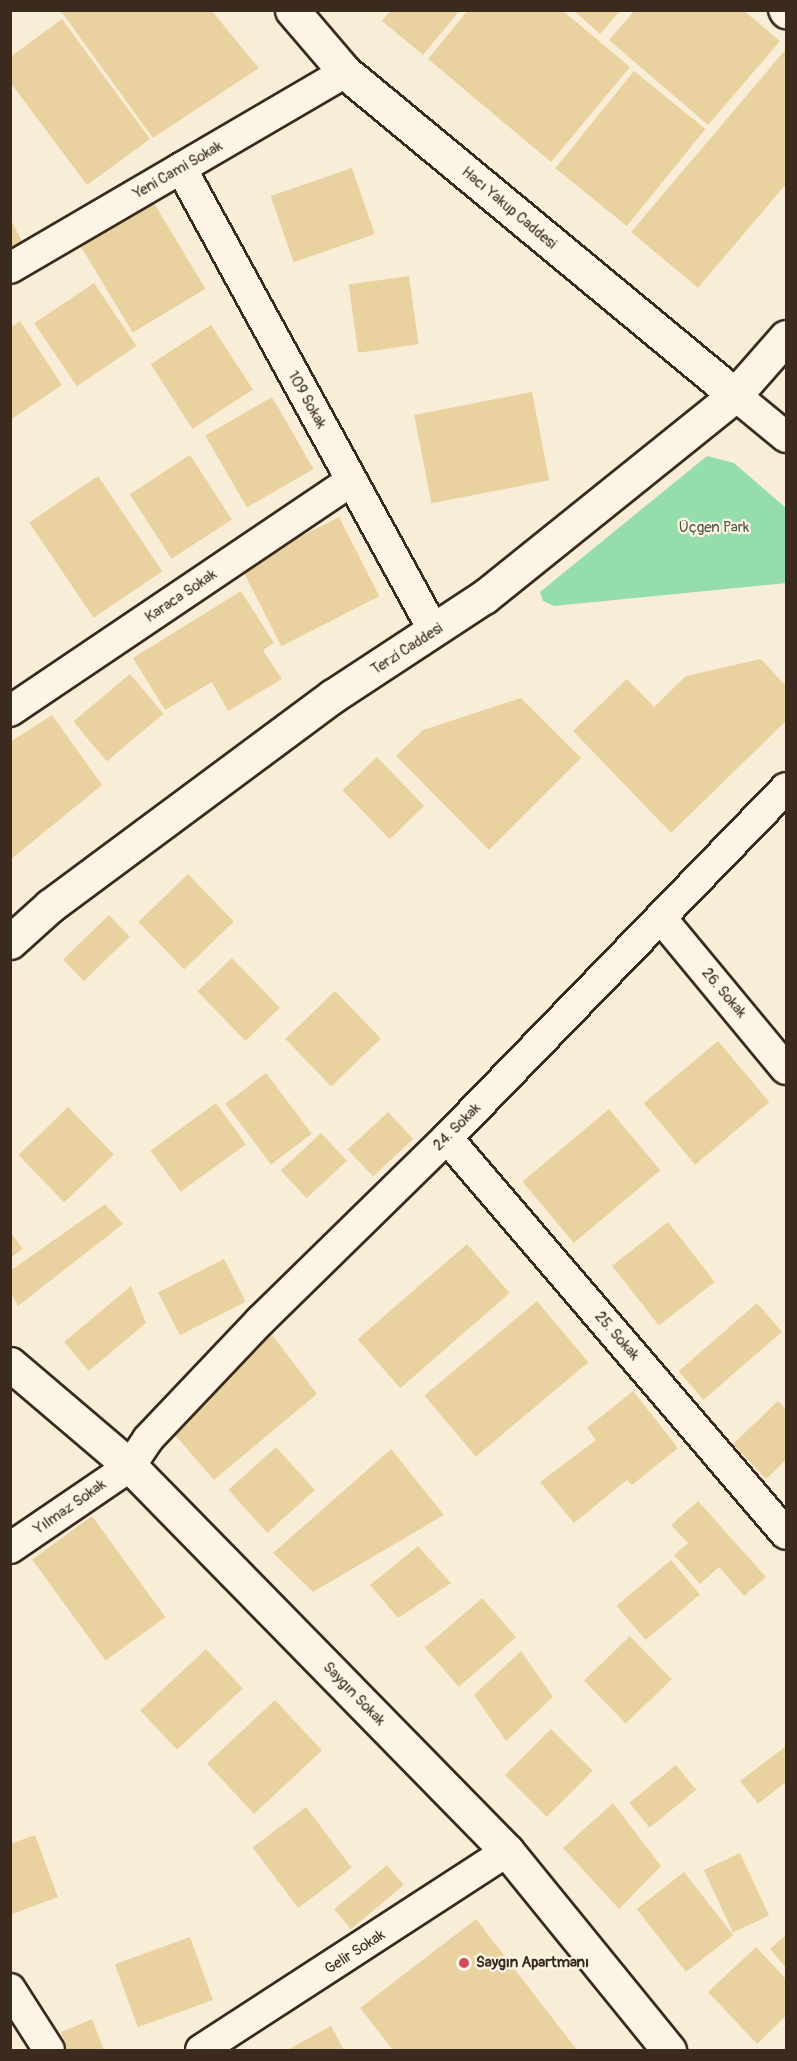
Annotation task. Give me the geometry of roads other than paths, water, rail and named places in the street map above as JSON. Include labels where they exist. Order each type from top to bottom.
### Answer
[{"type":"street","name":"Hacı Yakup Caddesi","points":[[292,10],[345,72],[735,395]]},
{"type":"street","name":"Yeni Cami Sokak","points":[[10,268],[345,72]]},
{"type":"street","name":"109 Sokak","points":[[181,168],[434,631]]},
{"type":"street","name":"Terzi Caddesi","points":[[10,942],[50,906],[333,696],[484,597],[735,395],[786,336]]},
{"type":"street","points":[[735,395],[786,437]]},
{"type":"street","name":"Karaca Sokak","points":[[10,711],[351,481]]},
{"type":"street","name":"24. Sokak","points":[[130,1466],[148,1439],[261,1320],[447,1138],[786,788]]},
{"type":"street","name":"26. Sokak","points":[[661,918],[786,1069]]},
{"type":"street","name":"25. Sokak","points":[[447,1138],[786,1534]]},
{"type":"street","name":"Saygın Sokak","points":[[10,1364],[130,1466],[507,1851],[669,2050]]},
{"type":"street","name":"Yılmaz Sokak","points":[[10,1548],[130,1466]]},
{"type":"street","name":"Gelir Sokak","points":[[201,2050],[507,1851]]},
{"type":"street","points":[[10,1989],[49,2050]]},
{"type":"place","name":"Saygın Apartmanı","points":[[464,1963]]},
{"type":"park label","name":"Üçgen Park","points":[[714,528]]}]
